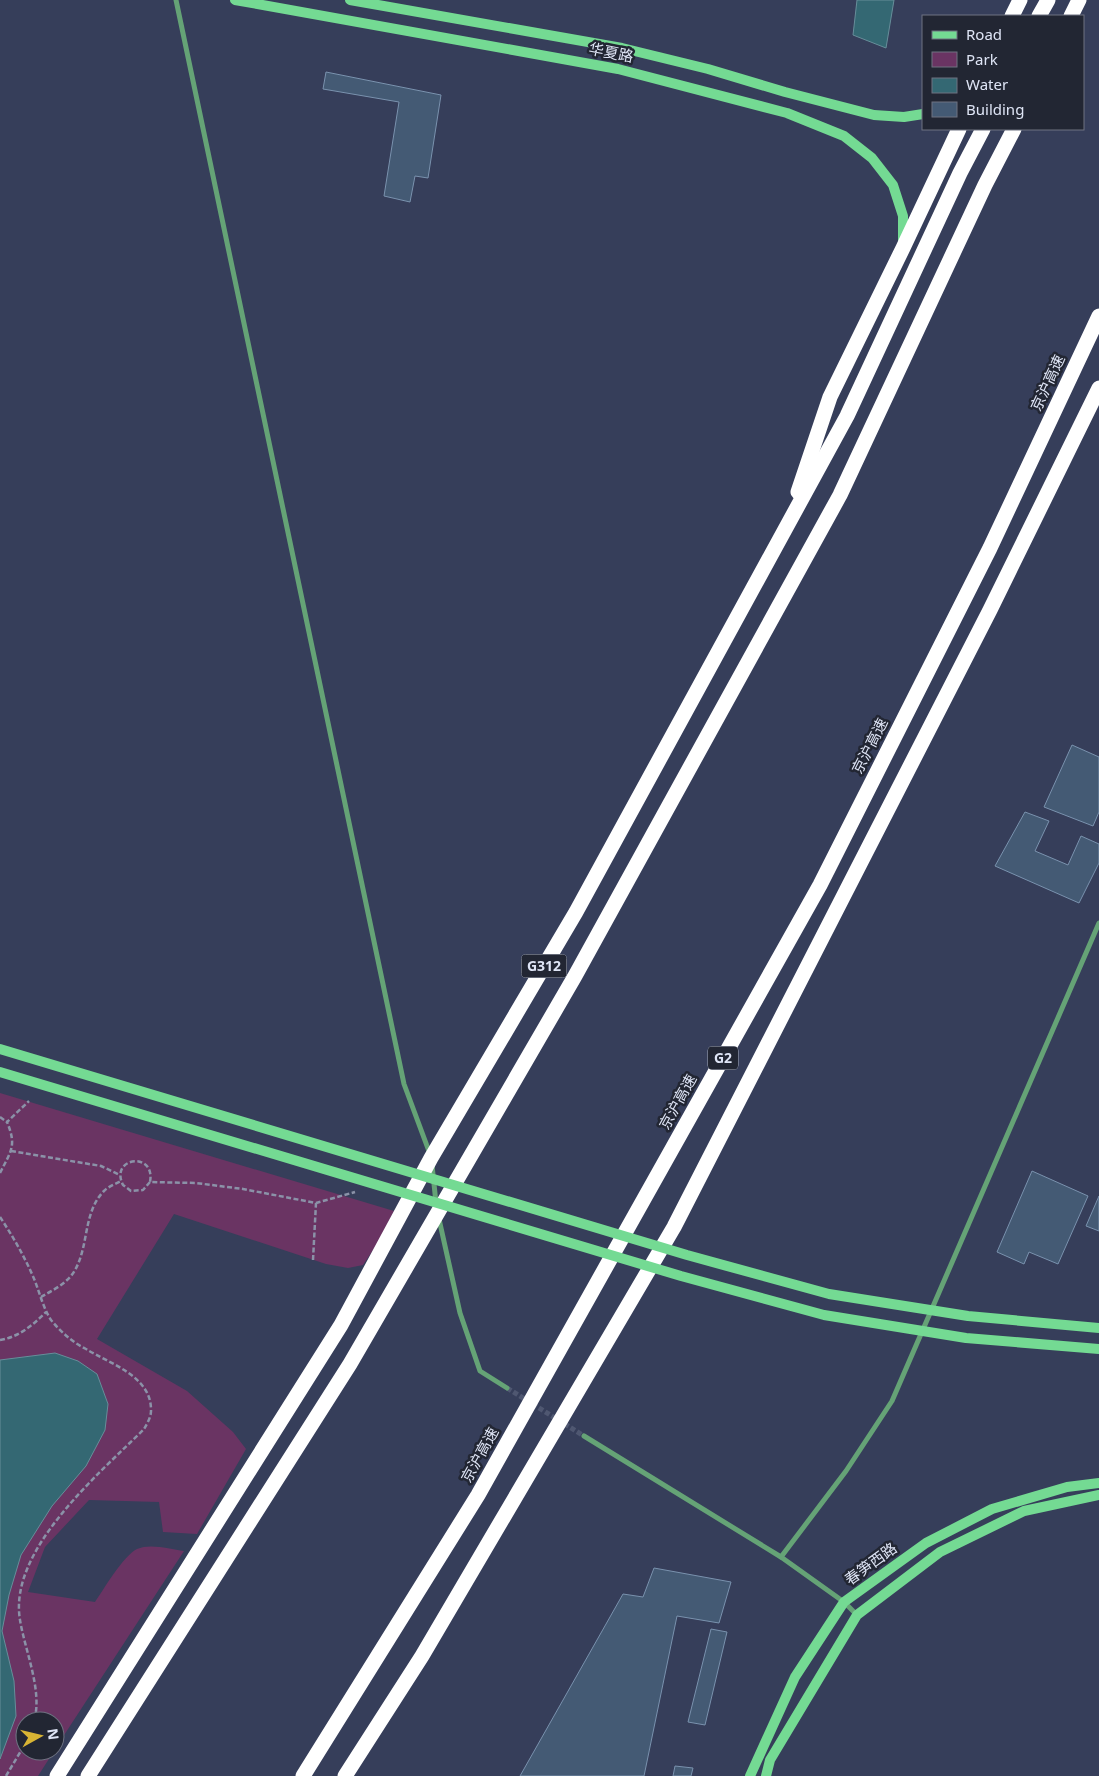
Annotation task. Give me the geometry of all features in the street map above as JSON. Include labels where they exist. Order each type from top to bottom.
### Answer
[{"type":"highway","points":[[1012,15],[1020,0]]},
{"type":"highway","points":[[1040,15],[1048,0]]},
{"type":"highway","points":[[1072,15],[1079,0]]},
{"type":"highway","points":[[785,530],[830,397],[959,130]]},
{"type":"highway","name":"G312","points":[[57,1776],[341,1325],[431,1158],[576,912],[847,416],[960,173],[982,130]]},
{"type":"highway","name":"G312","points":[[88,1776],[350,1364],[575,976],[840,495],[985,185],[1013,130]]},
{"type":"highway","name":"京沪高速","points":[[302,1776],[478,1495],[820,885],[990,548],[1099,316]]},
{"type":"highway","name":"G2","points":[[345,1776],[422,1656],[674,1227],[990,610],[1099,388]]},
{"type":"main road","name":"华夏路","points":[[235,0],[618,69],[787,113],[844,136],[872,158],[893,185],[903,216],[903,248]]},
{"type":"main road","name":"华夏路","points":[[350,0],[622,48],[874,115],[904,117],[922,114]]},
{"type":"main road","points":[[0,1049],[687,1255],[829,1294],[968,1316],[1099,1328]]},
{"type":"main road","points":[[0,1072],[681,1276],[824,1315],[966,1338],[1099,1350]]},
{"type":"main road","name":"春笋西路","points":[[750,1776],[795,1677],[844,1602],[926,1543],[992,1509],[1067,1487],[1099,1483]]},
{"type":"main road","name":"春笋西路","points":[[766,1776],[770,1760],[857,1615],[940,1552],[1024,1510],[1099,1496]]},
{"type":"street","points":[[176,0],[404,1084],[431,1158],[437,1212],[460,1312],[480,1371],[507,1388]]},
{"type":"street","points":[[781,1557],[846,1471],[892,1401],[1099,923]]},
{"type":"street","points":[[584,1436],[781,1557],[844,1602],[857,1615]]},
{"type":"path","points":[[7,1122],[29,1101]]},
{"type":"path","points":[[0,1117],[7,1122],[13,1136],[11,1150],[0,1173]]},
{"type":"path","points":[[11,1150],[101,1166],[120,1175]]},
{"type":"path","points":[[137,1161],[147,1166],[150,1172],[150,1182],[143,1190],[137,1192],[126,1189],[121,1181],[121,1170],[127,1163],[137,1161]]},
{"type":"path","points":[[41,1297],[61,1285],[74,1272],[84,1247],[93,1205],[105,1190],[121,1181]]},
{"type":"path","points":[[150,1182],[196,1183],[243,1189],[316,1203],[355,1192]]},
{"type":"path","points":[[313,1260],[316,1203]]},
{"type":"path","points":[[0,1217],[32,1273],[46,1312],[60,1331],[84,1349],[122,1368],[139,1381],[149,1398],[151,1413],[144,1429],[63,1512],[36,1550],[26,1574],[18,1599],[20,1619],[36,1690],[37,1711]]},
{"type":"path","points":[[0,1340],[18,1334],[34,1324],[46,1312]]},
{"type":"path","points":[[6,1776],[15,1761]]},
{"type":"green space","points":[[0,1093],[394,1211],[377,1244],[363,1265],[348,1268],[326,1264],[174,1214],[97,1339],[187,1391],[233,1432],[246,1449],[197,1534],[163,1532],[159,1502],[89,1500],[45,1547],[28,1592],[95,1602],[120,1565],[137,1549],[154,1546],[184,1551],[65,1734],[65,1711],[15,1711],[15,1761],[48,1761],[38,1776],[0,1776]]},
{"type":"water","points":[[857,0],[894,0],[886,48],[853,35]]},
{"type":"water","points":[[55,1353],[78,1361],[97,1374],[108,1404],[105,1430],[86,1466],[52,1506],[21,1555],[9,1595],[2,1631],[14,1681],[16,1711],[15,1719],[0,1759],[0,1360]]},
{"type":"building","points":[[326,72],[441,95],[428,178],[415,176],[410,202],[384,196],[399,102],[323,89]]},
{"type":"building","points":[[1072,745],[1099,757],[1099,812],[1093,826],[1044,807]]},
{"type":"building","points":[[1025,812],[1049,821],[1035,851],[1068,865],[1081,836],[1099,844],[1099,863],[1079,903],[995,866]]},
{"type":"building","points":[[1032,1171],[1088,1196],[1058,1264],[1029,1252],[1024,1264],[997,1252]]},
{"type":"building","points":[[1099,1196],[1099,1231],[1086,1226]]},
{"type":"building","points":[[654,1568],[731,1582],[719,1623],[677,1616],[644,1776],[520,1776],[623,1594],[643,1597]]},
{"type":"building","points":[[711,1629],[727,1632],[705,1725],[688,1722]]},
{"type":"building","points":[[675,1766],[693,1768],[691,1776],[673,1776]]},
{"type":"tunnel","points":[[507,1388],[584,1436]]}]
